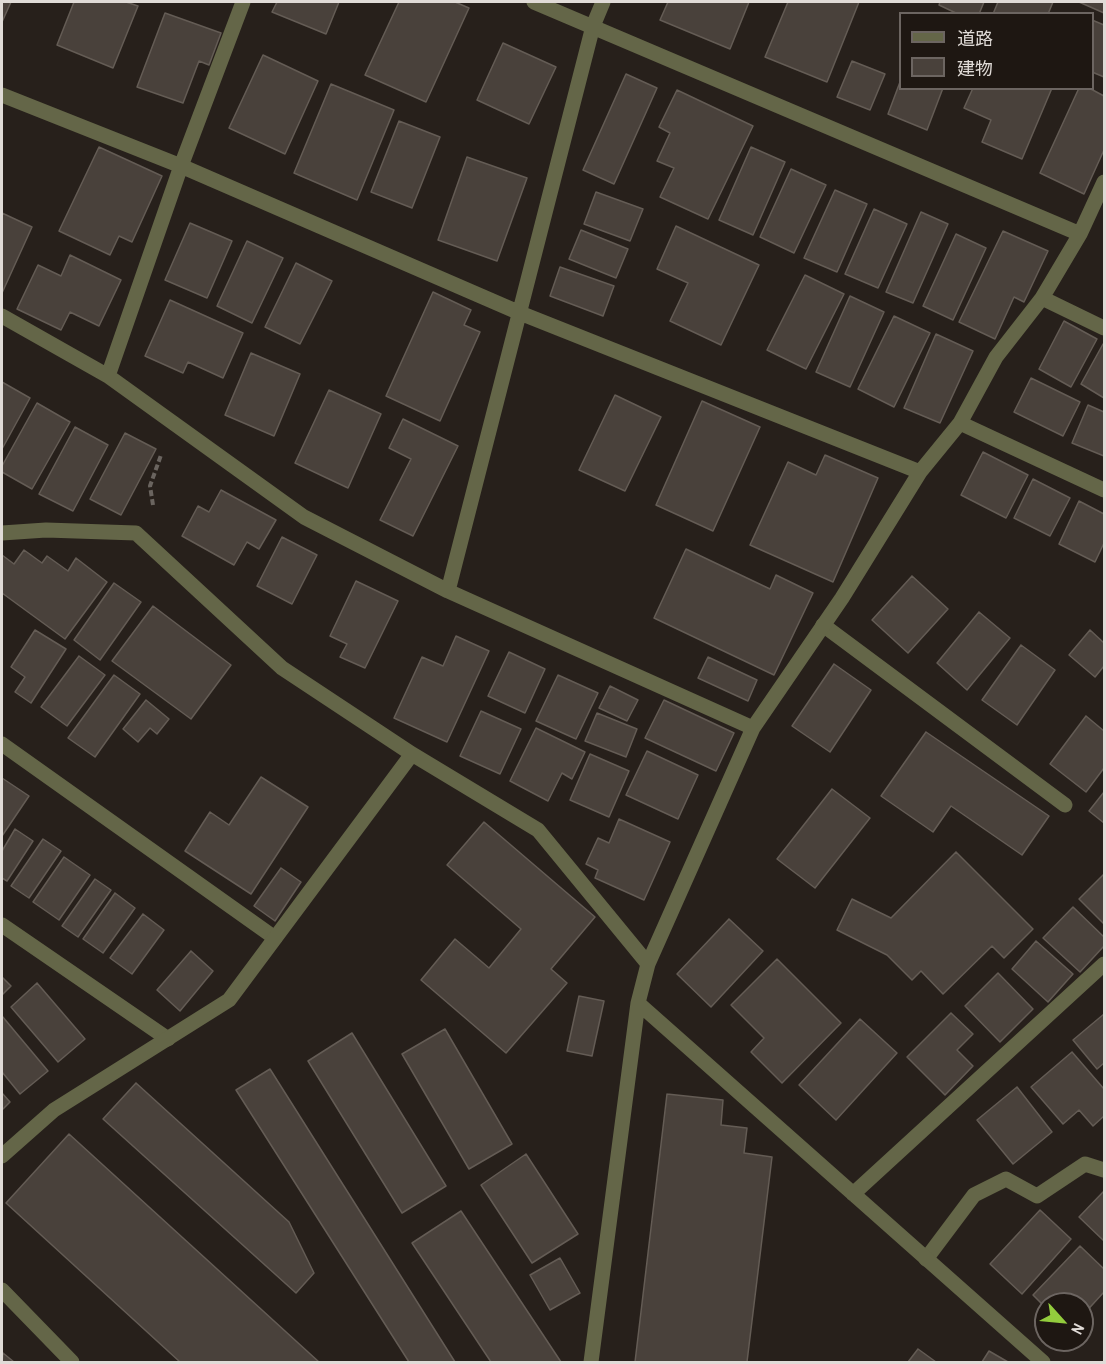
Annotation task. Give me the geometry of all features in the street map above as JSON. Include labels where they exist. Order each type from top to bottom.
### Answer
[{"type":"street","points":[[108,375],[181,166],[243,2]]},
{"type":"street","points":[[534,2],[1080,234]]},
{"type":"street","points":[[448,591],[593,26],[603,2]]},
{"type":"street","points":[[2,95],[181,166],[520,313],[920,472]]},
{"type":"street","points":[[591,1362],[638,1004],[648,964],[753,728],[842,598],[920,472],[960,423],[996,357],[1042,298],[1080,234],[1104,182]]},
{"type":"street","points":[[1042,298],[1104,328]]},
{"type":"street","points":[[2,316],[108,375],[304,517],[448,591],[753,728]]},
{"type":"street","points":[[960,423],[1104,490]]},
{"type":"street","points":[[2,533],[46,530],[136,533],[282,668],[412,754],[538,830],[648,964]]},
{"type":"street","points":[[823,625],[1065,805]]},
{"type":"street","points":[[2,744],[275,938]]},
{"type":"street","points":[[2,1156],[54,1110],[229,1000],[412,754]]},
{"type":"street","points":[[2,925],[168,1039]]},
{"type":"street","points":[[853,1194],[1103,970]]},
{"type":"street","points":[[638,1004],[1043,1362]]},
{"type":"street","points":[[926,1259],[974,1195],[1006,1179],[1037,1196],[1085,1164],[1104,1170]]},
{"type":"street","points":[[2,1290],[65,1360]]},
{"type":"building","points":[[2,2],[11,2],[2,22]]},
{"type":"building","points":[[74,2],[126,2],[138,6],[113,68],[57,45]]},
{"type":"building","points":[[277,2],[339,2],[326,34],[272,12]]},
{"type":"building","points":[[399,2],[455,2],[469,8],[426,102],[365,75]]},
{"type":"building","points":[[668,2],[749,2],[730,49],[660,20]]},
{"type":"building","points":[[788,2],[859,2],[827,82],[765,57]]},
{"type":"building","points":[[940,2],[984,2],[980,12],[954,12],[939,5]]},
{"type":"building","points":[[998,2],[1053,2],[1049,12],[994,12]]},
{"type":"building","points":[[1079,2],[1104,2],[1104,13]]},
{"type":"building","points":[[165,13],[221,33],[209,65],[199,61],[183,103],[137,87]]},
{"type":"building","points":[[1094,21],[1104,25],[1104,77],[1094,73]]},
{"type":"building","points":[[503,43],[556,67],[529,124],[477,100]]},
{"type":"building","points":[[263,55],[318,81],[285,154],[229,128]]},
{"type":"building","points":[[852,61],[885,74],[870,110],[837,97]]},
{"type":"building","points":[[626,74],[657,88],[614,184],[583,170]]},
{"type":"building","points":[[331,84],[394,110],[357,200],[294,173]]},
{"type":"building","points":[[899,85],[899,90],[942,90],[927,130],[888,114]]},
{"type":"building","points":[[677,90],[753,126],[708,219],[660,197],[674,168],[657,161],[670,133],[659,127]]},
{"type":"building","points":[[972,90],[1051,90],[1022,159],[982,142],[991,120],[964,108]]},
{"type":"building","points":[[1078,90],[1093,90],[1104,96],[1104,150],[1084,194],[1040,173]]},
{"type":"building","points":[[399,121],[440,137],[412,208],[371,192]]},
{"type":"building","points":[[99,147],[162,176],[132,242],[119,236],[110,255],[59,231]]},
{"type":"building","points":[[751,147],[785,162],[753,235],[719,220]]},
{"type":"building","points":[[467,157],[527,178],[497,261],[438,240]]},
{"type":"building","points":[[791,169],[826,185],[794,253],[760,237]]},
{"type":"building","points":[[835,190],[867,204],[837,272],[804,258]]},
{"type":"building","points":[[596,192],[643,209],[630,241],[584,224]]},
{"type":"building","points":[[874,209],[907,224],[878,288],[845,274]]},
{"type":"building","points":[[921,212],[948,224],[913,303],[886,292]]},
{"type":"building","points":[[2,213],[32,227],[2,293]]},
{"type":"building","points":[[190,223],[232,241],[207,298],[165,280]]},
{"type":"building","points":[[676,226],[759,265],[721,345],[670,321],[688,283],[657,269]]},
{"type":"building","points":[[581,230],[628,249],[616,278],[569,259]]},
{"type":"building","points":[[1003,231],[1048,251],[1024,302],[1014,297],[995,339],[959,322]]},
{"type":"building","points":[[956,234],[986,248],[953,320],[923,306]]},
{"type":"building","points":[[247,241],[283,258],[252,323],[217,306]]},
{"type":"building","points":[[70,255],[121,280],[99,326],[70,312],[61,330],[17,309],[38,265],[61,276]]},
{"type":"building","points":[[296,263],[332,281],[300,344],[265,327]]},
{"type":"building","points":[[560,267],[614,286],[603,316],[550,296]]},
{"type":"building","points":[[805,275],[844,294],[806,369],[767,350]]},
{"type":"building","points":[[433,292],[471,310],[464,325],[480,332],[440,421],[386,396]]},
{"type":"building","points":[[850,296],[884,312],[850,387],[816,372]]},
{"type":"building","points":[[170,300],[243,333],[223,378],[188,362],[183,373],[145,356]]},
{"type":"building","points":[[894,316],[930,333],[894,407],[858,389]]},
{"type":"building","points":[[1064,321],[1097,339],[1071,387],[1039,369]]},
{"type":"building","points":[[936,334],[973,351],[940,423],[904,408]]},
{"type":"building","points":[[1104,345],[1104,398],[1081,384]]},
{"type":"building","points":[[251,353],[300,374],[274,436],[225,415]]},
{"type":"building","points":[[1031,378],[1080,402],[1063,436],[1014,412]]},
{"type":"building","points":[[2,382],[30,398],[2,449]]},
{"type":"building","points":[[329,390],[381,414],[348,488],[295,463]]},
{"type":"building","points":[[615,395],[661,417],[625,491],[579,470]]},
{"type":"building","points":[[702,401],[760,427],[713,531],[656,505]]},
{"type":"building","points":[[37,403],[70,422],[32,489],[2,472],[2,466]]},
{"type":"building","points":[[1088,405],[1104,412],[1104,456],[1072,443]]},
{"type":"building","points":[[403,419],[458,446],[413,536],[380,520],[411,459],[389,448]]},
{"type":"building","points":[[75,427],[108,445],[73,511],[39,494]]},
{"type":"building","points":[[125,433],[156,449],[121,515],[90,499]]},
{"type":"building","points":[[983,452],[1028,475],[1006,518],[961,495]]},
{"type":"building","points":[[825,455],[878,478],[833,582],[750,545],[788,462],[816,475]]},
{"type":"building","points":[[1033,479],[1070,498],[1050,536],[1014,518]]},
{"type":"building","points":[[221,490],[276,520],[259,549],[247,542],[234,565],[182,536],[198,506],[209,512]]},
{"type":"building","points":[[1079,501],[1104,514],[1104,543],[1095,562],[1059,544]]},
{"type":"building","points":[[282,537],[317,555],[292,604],[257,586]]},
{"type":"building","points":[[686,549],[770,589],[776,575],[813,593],[774,675],[654,618]]},
{"type":"building","points":[[24,550],[42,563],[47,556],[68,571],[76,558],[107,582],[65,639],[2,593],[2,555],[14,564]]},
{"type":"building","points":[[912,576],[948,609],[908,653],[872,620]]},
{"type":"building","points":[[356,581],[398,601],[365,668],[340,657],[347,644],[330,636]]},
{"type":"building","points":[[114,583],[141,602],[100,660],[74,640]]},
{"type":"building","points":[[153,606],[231,665],[191,719],[112,661]]},
{"type":"building","points":[[979,612],[1010,638],[967,690],[937,663]]},
{"type":"building","points":[[35,630],[66,649],[31,703],[15,692],[25,677],[11,667]]},
{"type":"building","points":[[1090,630],[1104,643],[1104,666],[1095,677],[1069,655]]},
{"type":"building","points":[[456,636],[489,651],[447,742],[394,718],[422,657],[443,666]]},
{"type":"building","points":[[1021,645],[1055,670],[1017,725],[982,700]]},
{"type":"building","points":[[509,652],[545,669],[525,713],[488,696]]},
{"type":"building","points":[[79,656],[105,675],[67,726],[41,707]]},
{"type":"building","points":[[708,657],[757,680],[748,701],[698,678]]},
{"type":"building","points":[[834,664],[871,690],[830,752],[792,726]]},
{"type":"building","points":[[114,675],[140,694],[95,757],[68,738]]},
{"type":"building","points":[[558,675],[598,693],[576,739],[536,721]]},
{"type":"building","points":[[610,686],[638,700],[627,721],[599,708]]},
{"type":"building","points":[[146,700],[169,719],[157,734],[150,728],[138,742],[123,729]]},
{"type":"building","points":[[664,700],[734,733],[716,771],[645,738]]},
{"type":"building","points":[[481,711],[521,729],[500,774],[460,756]]},
{"type":"building","points":[[597,713],[637,729],[626,757],[585,741]]},
{"type":"building","points":[[1086,716],[1104,731],[1104,768],[1086,792],[1050,764]]},
{"type":"building","points":[[536,728],[585,752],[572,779],[562,773],[548,801],[510,781]]},
{"type":"building","points":[[926,732],[1049,816],[1022,855],[951,806],[933,832],[881,796]]},
{"type":"building","points":[[647,751],[698,775],[678,819],[626,795]]},
{"type":"building","points":[[590,754],[629,771],[609,817],[570,800]]},
{"type":"building","points":[[261,777],[308,807],[251,894],[185,851],[210,812],[229,825]]},
{"type":"building","points":[[2,778],[29,796],[2,836]]},
{"type":"building","points":[[832,789],[870,818],[815,888],[777,859]]},
{"type":"building","points":[[1104,792],[1104,823],[1089,811]]},
{"type":"building","points":[[619,819],[670,842],[644,900],[595,878],[598,870],[586,864],[598,838],[609,843]]},
{"type":"building","points":[[484,822],[595,917],[551,969],[567,983],[506,1053],[421,980],[455,939],[489,968],[521,929],[447,865]]},
{"type":"building","points":[[15,829],[33,841],[7,881],[2,878],[2,851]]},
{"type":"building","points":[[43,839],[61,851],[29,898],[11,886]]},
{"type":"building","points":[[956,852],[1033,929],[1004,958],[992,946],[943,994],[921,971],[912,980],[887,955],[837,930],[852,899],[891,918]]},
{"type":"building","points":[[64,857],[90,875],[59,920],[33,902]]},
{"type":"building","points":[[281,868],[301,882],[275,921],[254,906]]},
{"type":"building","points":[[1104,874],[1104,924],[1079,899]]},
{"type":"building","points":[[95,879],[111,890],[78,937],[62,926]]},
{"type":"building","points":[[115,893],[135,908],[103,953],[83,939]]},
{"type":"building","points":[[1073,907],[1104,937],[1104,946],[1080,972],[1043,938]]},
{"type":"building","points":[[143,914],[164,930],[132,974],[110,958]]},
{"type":"building","points":[[729,919],[763,951],[711,1007],[677,974]]},
{"type":"building","points":[[1036,941],[1073,974],[1048,1002],[1012,969]]},
{"type":"building","points":[[191,951],[213,971],[180,1011],[157,990]]},
{"type":"building","points":[[777,959],[841,1023],[782,1083],[751,1052],[764,1038],[731,1005]]},
{"type":"building","points":[[998,973],[1033,1009],[1000,1042],[965,1006]]},
{"type":"building","points":[[2,977],[11,986],[2,995]]},
{"type":"building","points":[[37,983],[85,1039],[58,1062],[11,1007]]},
{"type":"building","points":[[579,996],[604,1001],[592,1056],[567,1051]]},
{"type":"building","points":[[951,1013],[973,1034],[957,1050],[973,1066],[945,1095],[907,1057]]},
{"type":"building","points":[[1104,1014],[1104,1063],[1097,1069],[1073,1040]]},
{"type":"building","points":[[2,1016],[48,1071],[20,1094],[2,1072]]},
{"type":"building","points":[[860,1019],[897,1053],[836,1120],[799,1085]]},
{"type":"building","points":[[445,1029],[512,1144],[469,1169],[402,1054]]},
{"type":"building","points":[[352,1033],[446,1186],[402,1213],[308,1061]]},
{"type":"building","points":[[1072,1052],[1104,1089],[1104,1116],[1093,1126],[1079,1110],[1063,1124],[1031,1087]]},
{"type":"building","points":[[270,1069],[455,1362],[409,1362],[236,1090]]},
{"type":"building","points":[[136,1083],[289,1222],[314,1273],[296,1293],[103,1119]]},
{"type":"building","points":[[1017,1087],[1052,1132],[1013,1164],[977,1120]]},
{"type":"building","points":[[2,1093],[10,1102],[2,1110]]},
{"type":"building","points":[[667,1094],[723,1100],[721,1125],[747,1128],[744,1153],[772,1157],[747,1362],[635,1362]]},
{"type":"building","points":[[69,1134],[319,1362],[180,1362],[6,1203]]},
{"type":"building","points":[[526,1154],[578,1234],[532,1263],[481,1185]]},
{"type":"building","points":[[1104,1191],[1104,1241],[1079,1217]]},
{"type":"building","points":[[1040,1210],[1071,1239],[1022,1294],[990,1264]]},
{"type":"building","points":[[461,1211],[561,1362],[491,1362],[412,1243]]},
{"type":"building","points":[[1080,1246],[1104,1269],[1104,1292],[1094,1303],[1094,1292],[1036,1292]]},
{"type":"building","points":[[560,1258],[580,1293],[550,1310],[530,1275]]},
{"type":"building","points":[[918,1349],[936,1362],[908,1362]]},
{"type":"building","points":[[989,1351],[1008,1362],[982,1362]]},
{"type":"building","points":[[3,1353],[14,1362],[2,1362]]}]
